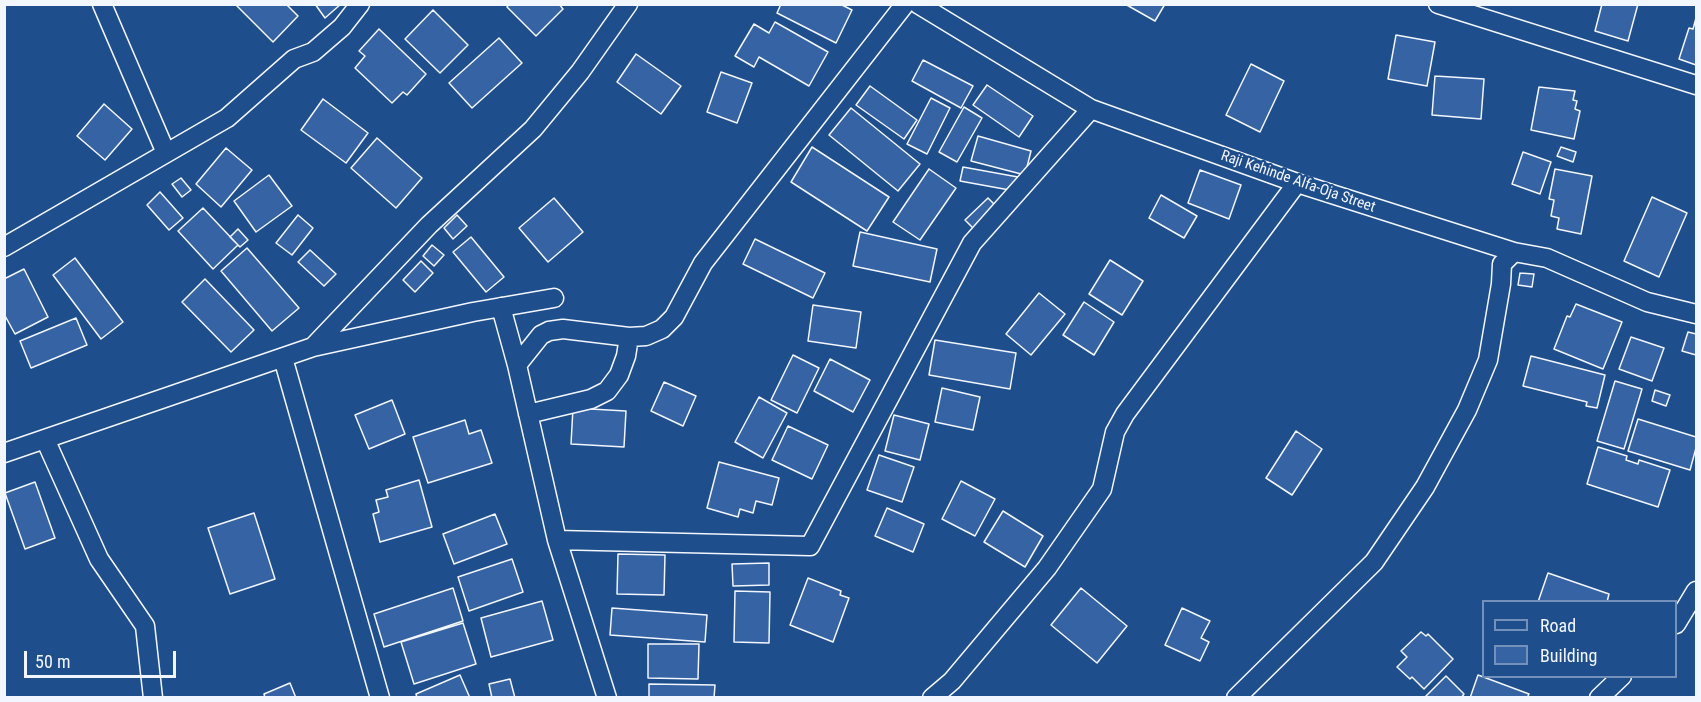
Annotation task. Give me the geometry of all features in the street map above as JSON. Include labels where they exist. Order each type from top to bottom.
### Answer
[{"type":"street","points":[[102,4],[166,153]]},
{"type":"street","points":[[4,247],[227,118],[294,59],[313,52],[342,27],[360,4]]},
{"type":"street","points":[[313,347],[429,225],[533,129],[580,72],[628,4]]},
{"type":"street","points":[[517,365],[541,335],[549,330],[563,329],[629,337],[646,336],[662,328],[674,316],[703,263],[905,4]]},
{"type":"street","name":"Raji Kehinde Alfa-Oja Street","points":[[918,4],[1091,109],[1298,183],[1514,252],[1547,258],[1647,302],[1696,314]]},
{"type":"street","points":[[1438,4],[1696,85]]},
{"type":"street","points":[[557,540],[810,546],[972,243],[1091,109]]},
{"type":"street","points":[[932,698],[952,681],[1047,568],[1102,489],[1115,432],[1125,414],[1298,183]]},
{"type":"street","points":[[1236,698],[1374,561],[1425,487],[1467,410],[1488,360],[1501,284],[1502,264],[1514,252]]},
{"type":"street","points":[[4,453],[313,347],[554,298]]},
{"type":"street","points":[[501,307],[517,365],[557,540],[607,698]]},
{"type":"street","points":[[528,414],[591,399],[607,390],[619,375],[626,356],[629,337]]},
{"type":"street","points":[[283,358],[380,698]]},
{"type":"street","points":[[45,439],[99,559],[145,626],[153,698]]},
{"type":"street","points":[[1677,622],[1696,591]]},
{"type":"street","points":[[1599,698],[1620,678]]},
{"type":"building","points":[[235,4],[286,4],[298,16],[273,42]]},
{"type":"building","points":[[315,4],[341,4],[325,18]]},
{"type":"building","points":[[509,4],[559,4],[563,9],[536,36],[507,7]]},
{"type":"building","points":[[781,4],[840,4],[852,10],[836,43],[777,13]]},
{"type":"building","points":[[1125,4],[1165,4],[1155,21]]},
{"type":"building","points":[[1602,4],[1638,4],[1628,41],[1595,31]]},
{"type":"building","points":[[433,10],[468,45],[440,73],[405,39]]},
{"type":"building","points":[[1696,18],[1696,65],[1679,59],[1689,28],[1693,29]]},
{"type":"building","points":[[775,22],[828,52],[809,86],[759,57],[754,67],[735,56],[754,24],[769,33]]},
{"type":"building","points":[[379,29],[426,74],[407,95],[403,92],[392,103],[355,68],[365,56],[359,51]]},
{"type":"building","points":[[1396,35],[1435,42],[1427,86],[1388,79]]},
{"type":"building","points":[[499,38],[522,63],[472,108],[449,83]]},
{"type":"building","points":[[636,54],[681,86],[661,114],[617,82]]},
{"type":"building","points":[[923,60],[973,86],[961,108],[912,81]]},
{"type":"building","points":[[1251,64],[1284,81],[1260,132],[1226,115]]},
{"type":"building","points":[[721,72],[752,83],[737,123],[707,112]]},
{"type":"building","points":[[1435,76],[1484,79],[1481,119],[1432,115]]},
{"type":"building","points":[[987,85],[1033,116],[1019,137],[973,105]]},
{"type":"building","points":[[870,86],[917,120],[904,139],[856,105]]},
{"type":"building","points":[[1539,87],[1575,91],[1573,100],[1577,101],[1575,109],[1580,111],[1574,139],[1531,130]]},
{"type":"building","points":[[931,98],[950,108],[927,154],[907,144]]},
{"type":"building","points":[[323,99],[368,133],[346,163],[301,130]]},
{"type":"building","points":[[104,104],[132,129],[105,160],[77,136]]},
{"type":"building","points":[[964,107],[982,118],[957,162],[939,152]]},
{"type":"building","points":[[851,108],[920,164],[898,191],[829,135]]},
{"type":"building","points":[[978,136],[1031,151],[1025,175],[971,161]]},
{"type":"building","points":[[377,138],[422,178],[396,208],[351,168]]},
{"type":"building","points":[[812,147],[889,197],[867,231],[791,182]]},
{"type":"building","points":[[1561,147],[1576,152],[1573,162],[1557,156]]},
{"type":"building","points":[[226,148],[252,170],[221,207],[196,184]]},
{"type":"building","points":[[1523,152],[1551,162],[1540,194],[1512,184]]},
{"type":"building","points":[[963,167],[1018,177],[1015,191],[960,181]]},
{"type":"building","points":[[929,169],[956,188],[920,240],[893,222]]},
{"type":"building","points":[[1555,169],[1592,176],[1581,234],[1557,229],[1559,218],[1551,216],[1554,200],[1549,199]]},
{"type":"building","points":[[1200,170],[1241,185],[1229,219],[1188,203]]},
{"type":"building","points":[[269,175],[292,206],[256,232],[234,201]]},
{"type":"building","points":[[181,178],[191,190],[182,197],[172,184]]},
{"type":"building","points":[[160,192],[183,218],[169,230],[147,205]]},
{"type":"building","points":[[1161,195],[1197,216],[1184,238],[1149,218]]},
{"type":"building","points":[[1652,197],[1687,213],[1659,277],[1624,261]]},
{"type":"building","points":[[554,198],[583,232],[548,262],[519,228]]},
{"type":"building","points":[[988,198],[998,208],[976,231],[965,220]]},
{"type":"building","points":[[203,208],[238,245],[213,269],[178,231]]},
{"type":"building","points":[[298,215],[313,228],[292,255],[276,243]]},
{"type":"building","points":[[457,215],[467,226],[453,239],[444,228]]},
{"type":"building","points":[[238,229],[248,240],[240,247],[230,237]]},
{"type":"building","points":[[860,232],[937,249],[930,282],[853,266]]},
{"type":"building","points":[[471,237],[504,277],[486,292],[453,252]]},
{"type":"building","points":[[755,239],[825,273],[813,298],[743,264]]},
{"type":"building","points":[[432,245],[444,255],[434,266],[423,256]]},
{"type":"building","points":[[247,248],[299,308],[272,331],[221,271]]},
{"type":"building","points":[[310,250],[336,274],[324,286],[298,262]]},
{"type":"building","points":[[75,258],[123,322],[101,339],[53,275]]},
{"type":"building","points":[[1110,260],[1143,281],[1122,315],[1089,294]]},
{"type":"building","points":[[421,261],[433,273],[415,292],[403,280]]},
{"type":"building","points":[[24,269],[48,317],[15,334],[4,314],[4,279]]},
{"type":"building","points":[[1520,273],[1534,274],[1532,287],[1518,285]]},
{"type":"building","points":[[205,279],[254,330],[231,352],[182,302]]},
{"type":"building","points":[[1039,293],[1065,314],[1031,355],[1006,334]]},
{"type":"building","points":[[1084,302],[1114,322],[1094,355],[1063,335]]},
{"type":"building","points":[[1576,304],[1622,322],[1603,369],[1554,349],[1567,316],[1570,317]]},
{"type":"building","points":[[813,305],[861,312],[856,348],[808,341]]},
{"type":"building","points":[[76,318],[87,345],[31,368],[20,341]]},
{"type":"building","points":[[1688,332],[1696,334],[1696,355],[1682,351]]},
{"type":"building","points":[[1631,337],[1664,348],[1652,381],[1619,369]]},
{"type":"building","points":[[935,340],[1016,353],[1010,389],[929,375]]},
{"type":"building","points":[[793,355],[819,368],[797,413],[771,400]]},
{"type":"building","points":[[1531,356],[1605,375],[1597,408],[1586,406],[1587,402],[1523,386]]},
{"type":"building","points":[[830,359],[870,380],[853,412],[814,391]]},
{"type":"building","points":[[1615,381],[1642,389],[1624,449],[1597,441]]},
{"type":"building","points":[[664,382],[696,396],[683,426],[651,411]]},
{"type":"building","points":[[942,388],[980,397],[973,430],[935,422]]},
{"type":"building","points":[[1655,390],[1670,395],[1666,406],[1652,401]]},
{"type":"building","points":[[759,397],[787,413],[763,458],[735,442]]},
{"type":"building","points":[[392,400],[405,434],[369,449],[355,415]]},
{"type":"building","points":[[573,408],[626,411],[624,447],[571,444]]},
{"type":"building","points":[[894,415],[929,424],[920,460],[885,451]]},
{"type":"building","points":[[1638,419],[1696,437],[1696,448],[1690,470],[1628,451]]},
{"type":"building","points":[[465,420],[469,434],[481,430],[492,463],[428,483],[413,437]]},
{"type":"building","points":[[788,426],[828,445],[812,479],[772,460]]},
{"type":"building","points":[[1296,431],[1322,449],[1292,495],[1266,478]]},
{"type":"building","points":[[1598,447],[1627,456],[1626,460],[1638,464],[1639,460],[1670,470],[1658,507],[1587,484]]},
{"type":"building","points":[[879,455],[914,467],[902,502],[867,490]]},
{"type":"building","points":[[719,462],[779,478],[772,505],[756,501],[753,513],[740,509],[738,517],[707,508]]},
{"type":"building","points":[[419,480],[432,527],[380,542],[373,514],[379,512],[376,500],[388,497],[386,490]]},
{"type":"building","points":[[961,481],[995,499],[975,536],[942,519]]},
{"type":"building","points":[[35,482],[55,538],[25,549],[5,493]]},
{"type":"building","points":[[887,508],[924,524],[913,552],[875,536]]},
{"type":"building","points":[[1003,511],[1043,536],[1025,567],[984,542]]},
{"type":"building","points":[[254,513],[275,579],[230,594],[208,528]]},
{"type":"building","points":[[495,514],[507,544],[454,564],[443,534]]},
{"type":"building","points":[[618,554],[665,555],[664,595],[617,594]]},
{"type":"building","points":[[512,559],[523,592],[469,611],[458,577]]},
{"type":"building","points":[[769,563],[769,585],[733,586],[732,564]]},
{"type":"building","points":[[1548,573],[1609,594],[1608,600],[1539,600]]},
{"type":"building","points":[[808,578],[841,591],[840,595],[849,598],[833,642],[790,625]]},
{"type":"building","points":[[453,588],[463,621],[384,647],[374,614]]},
{"type":"building","points":[[1081,588],[1127,626],[1097,663],[1051,625]]},
{"type":"building","points":[[735,591],[770,592],[769,643],[734,642]]},
{"type":"building","points":[[542,601],[553,640],[491,657],[481,618]]},
{"type":"building","points":[[612,608],[707,615],[705,642],[610,635]]},
{"type":"building","points":[[1182,608],[1210,621],[1201,638],[1209,642],[1200,661],[1165,645]]},
{"type":"building","points":[[463,623],[476,664],[414,684],[401,642]]},
{"type":"building","points":[[1421,632],[1426,636],[1428,634],[1453,659],[1424,689],[1397,667],[1407,657],[1401,651]]},
{"type":"building","points":[[648,644],[699,644],[698,679],[648,678]]},
{"type":"building","points":[[460,675],[470,698],[417,698],[416,694]]},
{"type":"building","points":[[1478,675],[1529,694],[1527,698],[1470,698]]},
{"type":"building","points":[[1446,676],[1464,694],[1461,698],[1424,698]]},
{"type":"building","points":[[510,679],[515,698],[492,698],[489,684]]},
{"type":"building","points":[[290,683],[296,698],[265,698],[264,694]]},
{"type":"building","points":[[649,684],[715,685],[714,698],[649,698]]}]
